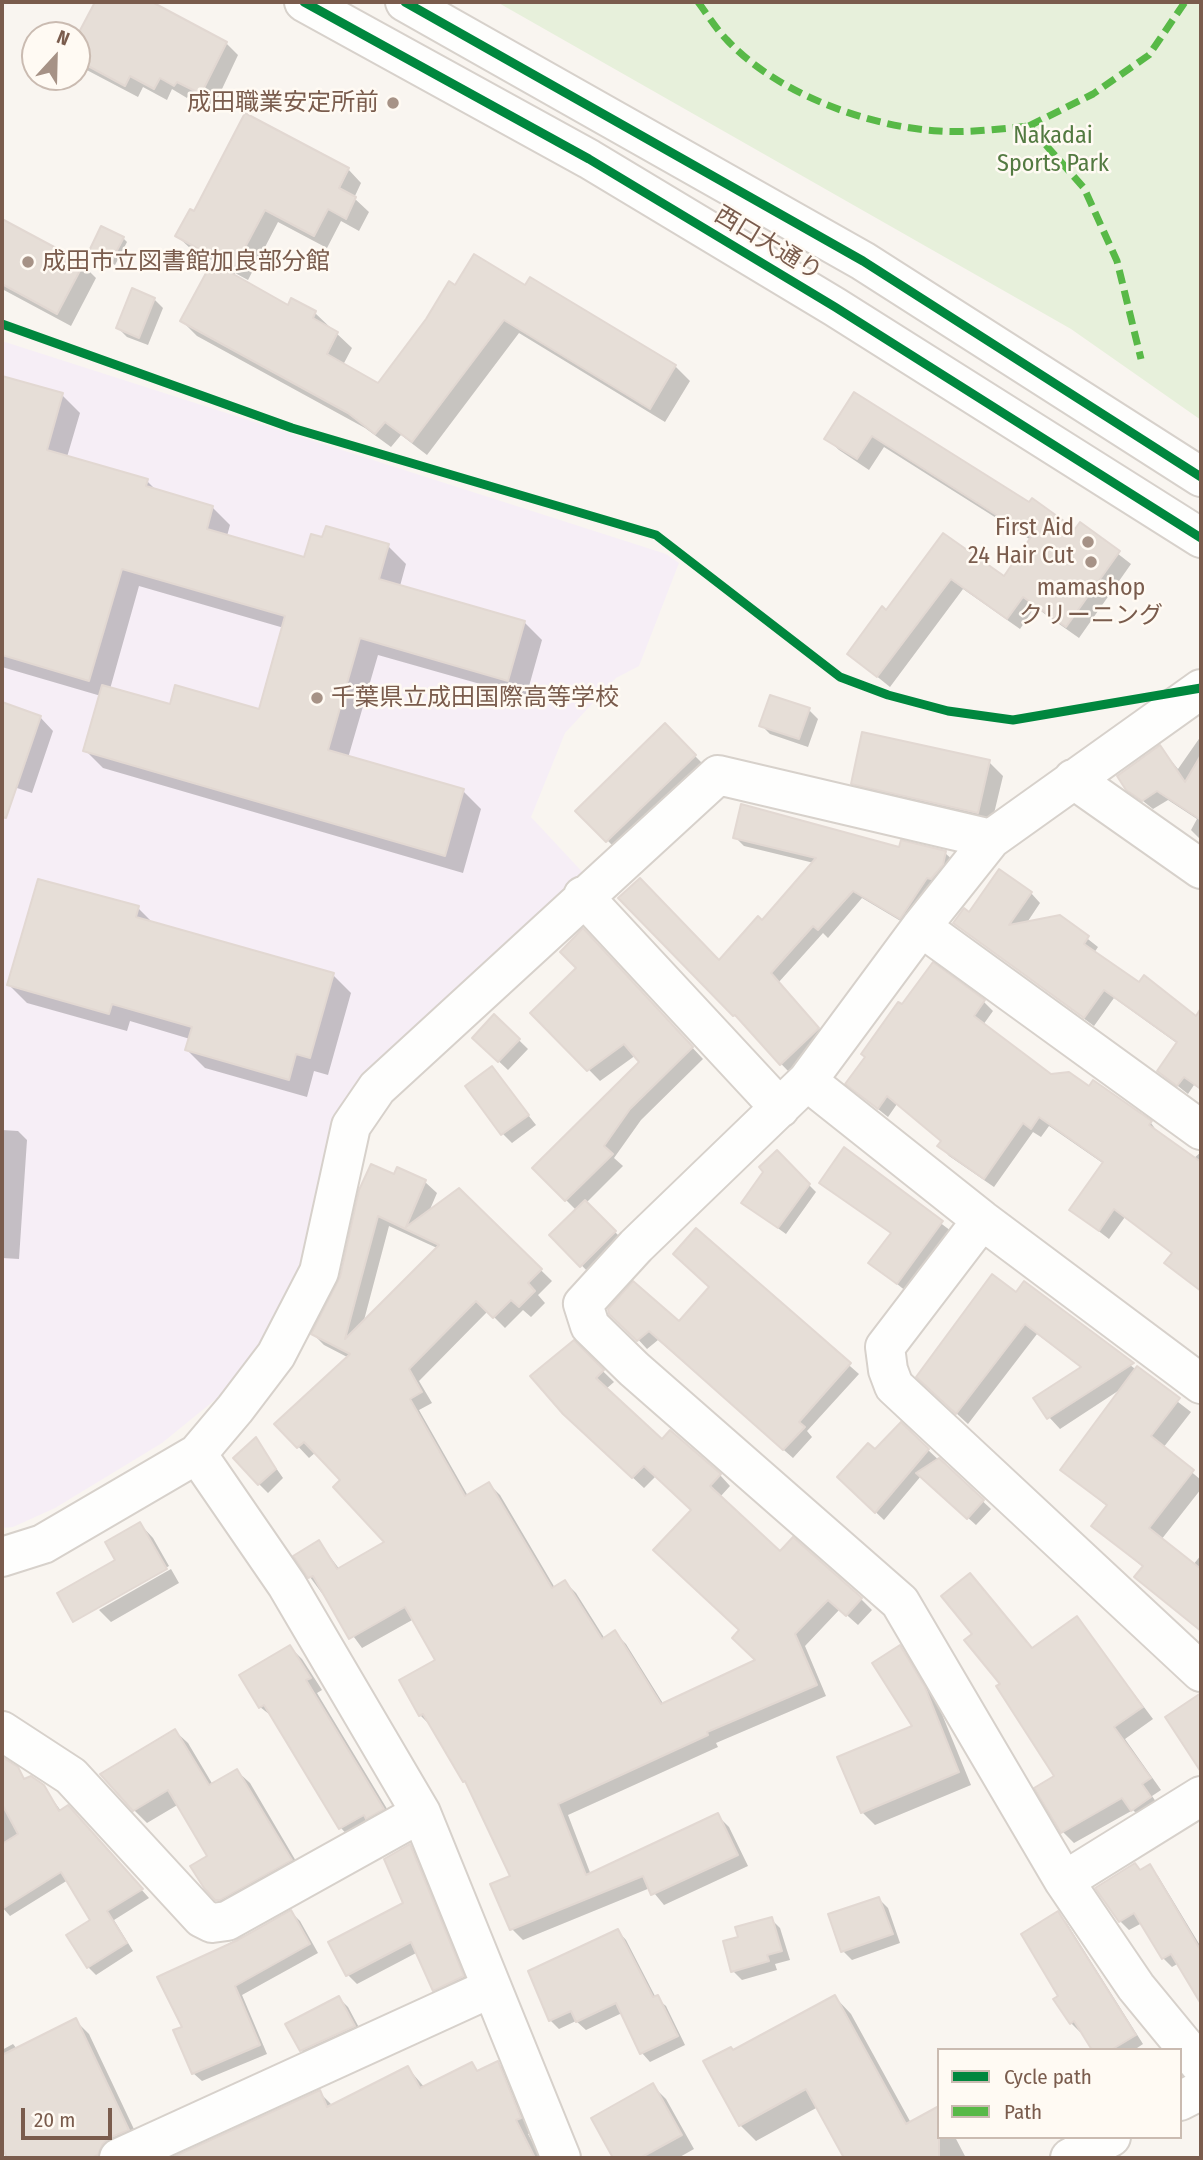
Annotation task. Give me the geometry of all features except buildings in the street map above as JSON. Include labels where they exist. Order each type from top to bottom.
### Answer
[{"type":"street","name":"西口大通り","points":[[304,2],[589,159],[1081,461],[1201,538]]},
{"type":"street","name":"西口大通り","points":[[405,2],[863,261],[1201,477]]},
{"type":"street","points":[[1081,461],[1107,417]]},
{"type":"street","points":[[1201,689],[990,839],[807,1081],[636,1246],[583,1304],[590,1326],[634,1369],[900,1602],[1063,1881],[1136,1987],[1201,2066]]},
{"type":"street","points":[[2,1557],[43,1544],[197,1454],[276,1354],[319,1272],[351,1126],[377,1088],[583,896],[718,775],[990,839]]},
{"type":"street","points":[[1073,779],[1201,869]]},
{"type":"street","points":[[583,896],[780,1108]]},
{"type":"street","points":[[921,927],[1201,1130]]},
{"type":"street","points":[[807,1081],[982,1220],[1201,1384]]},
{"type":"street","points":[[982,1220],[885,1347],[888,1370],[894,1386],[1201,1672]]},
{"type":"street","points":[[197,1454],[286,1585],[421,1812],[561,2158]]},
{"type":"street","points":[[2,1731],[71,1776],[202,1918],[212,1923],[227,1921],[421,1812]]},
{"type":"street","points":[[1063,1881],[1201,1796]]},
{"type":"street","points":[[119,2158],[491,1988]]},
{"type":"street","points":[[1182,2100],[1201,2090]]},
{"type":"street","points":[[1070,2158],[1107,2139]]},
{"type":"shaded area","name":"千葉県立成田国際高等学校","points":[[2,341],[666,554],[679,563],[639,666],[616,678],[565,733],[531,817],[588,878],[342,1119],[300,1269],[279,1323],[221,1395],[162,1443],[55,1508],[13,1527],[2,1528]]},
{"type":"green space","name":"Nakadai Sports Park","points":[[497,2],[1201,2],[1201,420],[1071,329]]},
{"type":"marked path","points":[[698,2],[723,36],[747,59],[771,76],[825,104],[883,123],[939,131],[1029,126],[1084,188],[1117,261],[1141,359]]},
{"type":"marked path","points":[[1029,126],[1093,94],[1149,55],[1185,2]]},
{"type":"cycle path","points":[[304,2],[589,159],[835,307],[1201,538]]},
{"type":"cycle path","points":[[405,2],[863,261],[1201,477]]},
{"type":"cycle path","points":[[2,324],[292,428],[656,535],[840,677],[888,695],[948,711],[1013,720],[1201,688]]},
{"type":"place","name":"成田職業安定所前","points":[[393,103]]},
{"type":"place","name":"成田市立図書館加良部分館","points":[[28,262]]},
{"type":"place","name":"First Aid 24 Hair Cut","points":[[1088,542]]},
{"type":"place","name":"mamashop クリーニング","points":[[1091,562]]},
{"type":"place","name":"千葉県立成田国際高等学校","points":[[317,698]]}]
